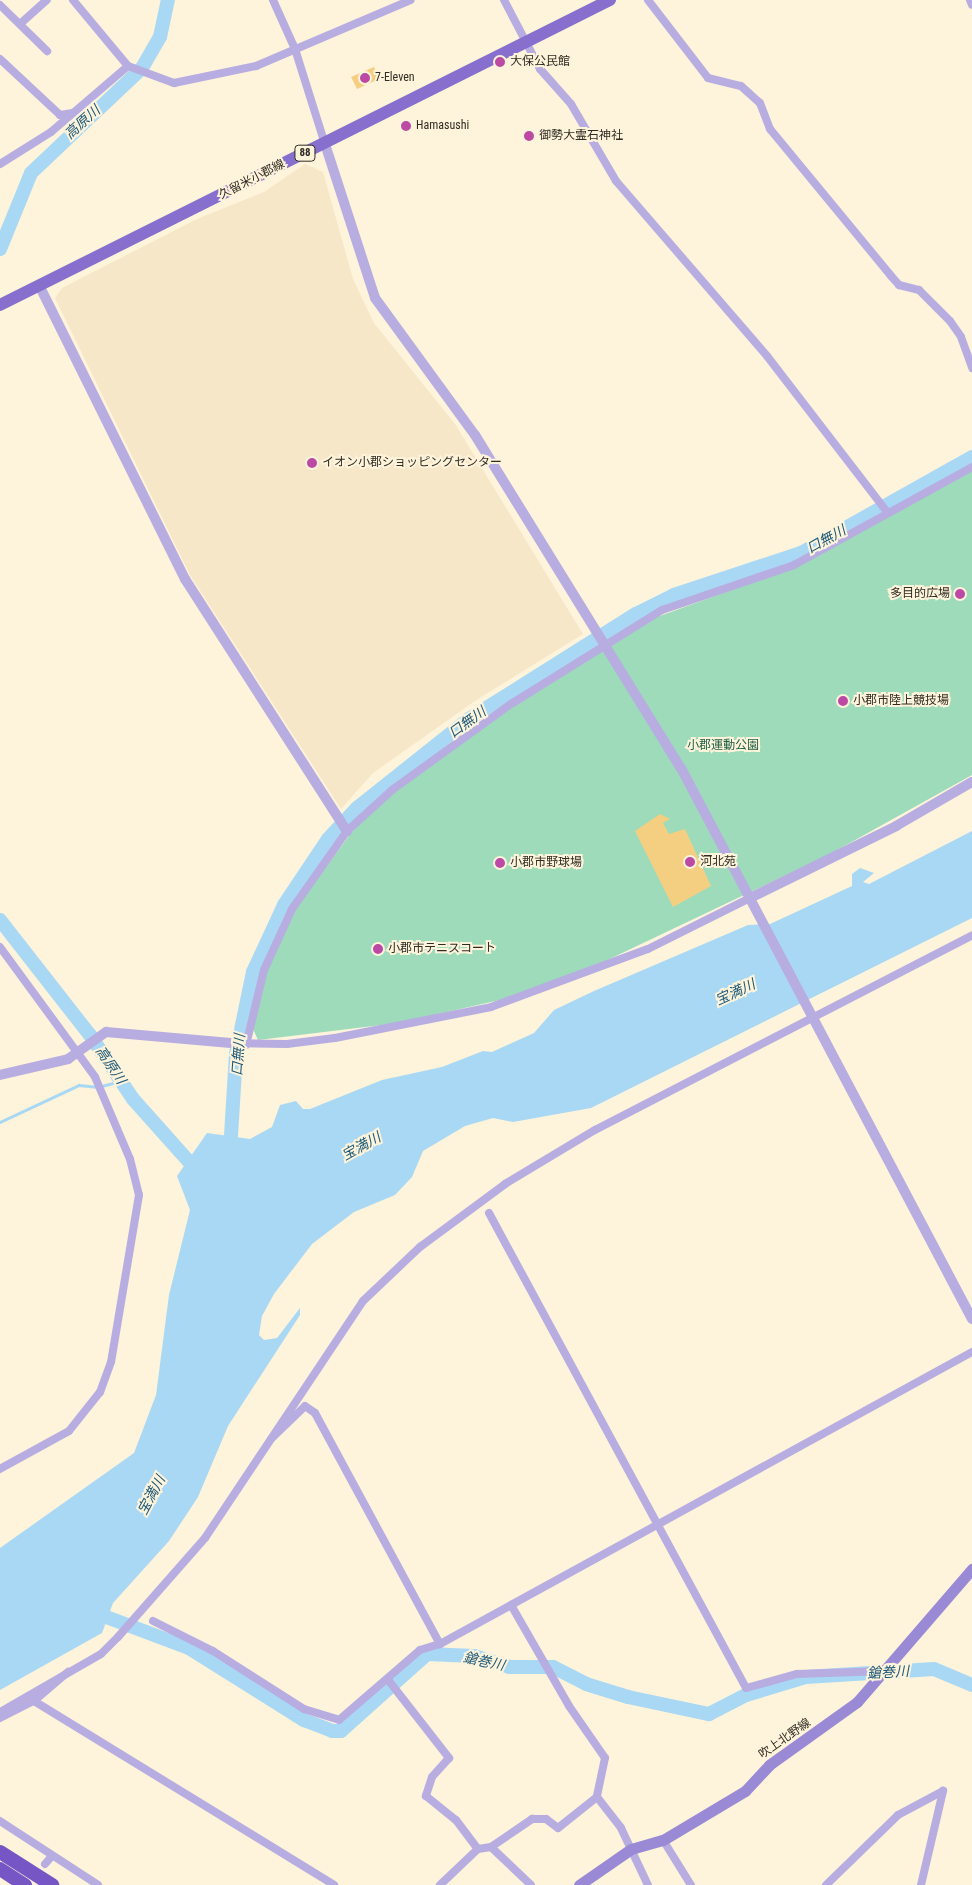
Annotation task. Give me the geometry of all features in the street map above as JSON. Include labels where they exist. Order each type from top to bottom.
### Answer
[{"type":"highway","points":[[0,1852],[52,1885]]},
{"type":"highway","points":[[0,1869],[25,1885]]},
{"type":"highway","points":[[0,1876],[11,1885]]},
{"type":"main road","name":"久留米小郡線","points":[[0,305],[325,144],[525,40],[610,0]]},
{"type":"main road","name":"吹上北野線","points":[[580,1885],[631,1849],[663,1840],[744,1791],[769,1765],[857,1702],[886,1671],[972,1569]]},
{"type":"street","points":[[20,24],[47,0]]},
{"type":"street","points":[[73,0],[129,66],[152,75],[187,83],[256,66],[411,0]]},
{"type":"street","points":[[273,0],[296,49],[375,298],[475,435],[681,768],[754,901],[810,1017],[972,1319]]},
{"type":"street","points":[[504,0],[540,69],[587,129],[616,181],[767,356],[886,512]]},
{"type":"street","points":[[648,0],[708,78],[741,86],[760,103],[770,129],[891,276],[899,284],[919,290],[950,321],[961,337],[972,368]]},
{"type":"street","points":[[970,0],[972,4]]},
{"type":"street","points":[[0,5],[48,50]]},
{"type":"street","points":[[0,59],[60,115],[73,113]]},
{"type":"street","points":[[0,164],[51,132],[129,66]]},
{"type":"street","points":[[40,286],[185,579],[347,832]]},
{"type":"street","points":[[246,1045],[264,970],[292,909],[347,832],[427,762],[604,644],[677,604],[794,565],[886,512],[972,466]]},
{"type":"street","points":[[0,1075],[56,1064],[79,1052],[101,1035],[125,1033],[246,1045],[369,1033],[518,999],[648,949],[754,901],[896,826],[972,782]]},
{"type":"street","points":[[0,1712],[110,1646],[180,1569],[363,1300],[420,1246],[542,1161],[810,1017],[972,935]]},
{"type":"street","points":[[0,947],[79,1052],[95,1077],[136,1179],[134,1241],[111,1362],[90,1409],[58,1439],[0,1469]]},
{"type":"street","points":[[489,1213],[659,1523],[746,1688],[797,1674],[886,1671]]},
{"type":"street","points":[[153,1621],[213,1651],[304,1710],[330,1720],[339,1720],[389,1681],[420,1650],[440,1644],[972,1352]]},
{"type":"street","points":[[269,1440],[305,1406],[315,1413],[440,1644]]},
{"type":"street","points":[[440,1885],[478,1850],[491,1847],[532,1819],[546,1819],[558,1828],[597,1797],[605,1758],[569,1706],[511,1604]]},
{"type":"street","points":[[0,1718],[34,1701],[71,1669]]},
{"type":"street","points":[[389,1681],[450,1758],[432,1777],[426,1796],[456,1820],[478,1850]]},
{"type":"street","points":[[34,1701],[334,1885]]},
{"type":"street","points":[[826,1885],[898,1815],[944,1792],[921,1885]]},
{"type":"street","points":[[597,1797],[631,1849],[648,1885]]},
{"type":"street","points":[[0,1821],[98,1885]]},
{"type":"street","points":[[663,1840],[691,1885]]},
{"type":"street","points":[[491,1847],[531,1885]]},
{"type":"street","points":[[45,1864],[52,1856]]},
{"type":"shaded area","name":"イオン小郡ショッピングセンター","points":[[305,164],[323,172],[353,279],[374,323],[455,424],[583,634],[475,701],[373,773],[341,809],[190,575],[55,298],[62,288],[197,219],[264,192]]},
{"type":"green space","name":"小郡運動公園","points":[[972,470],[972,775],[830,854],[597,965],[500,1000],[398,1023],[258,1040],[253,1029],[267,971],[296,908],[357,825],[415,775],[511,705],[657,617],[795,567]]},
{"type":"water","name":"宝満川","points":[[972,831],[972,918],[591,1108],[513,1122],[493,1118],[465,1126],[423,1151],[412,1177],[395,1195],[354,1212],[312,1244],[274,1294],[262,1316],[259,1335],[264,1340],[277,1338],[300,1308],[300,1315],[228,1426],[198,1497],[169,1541],[113,1603],[102,1633],[0,1690],[0,1548],[134,1453],[156,1395],[169,1295],[190,1210],[177,1176],[207,1133],[250,1139],[272,1127],[280,1105],[296,1101],[303,1109],[310,1109],[382,1080],[442,1067],[483,1051],[492,1052],[534,1033],[554,1010],[594,991],[748,925],[770,924],[852,886],[852,874],[860,868],[874,873],[863,882],[869,884]]},
{"type":"building","name":"7-Eleven","points":[[374,67],[379,79],[357,89],[351,77]]},
{"type":"building","name":"河北苑","points":[[660,814],[670,819],[663,823],[669,834],[685,829],[711,886],[673,907],[635,831]]},
{"type":"waterway","name":"高原川","points":[[0,249],[31,173],[142,68],[160,37],[168,0]]},
{"type":"waterway","name":"口無川","points":[[230,1152],[236,1054],[253,972],[284,905],[328,839],[357,808],[469,719],[636,614],[674,595],[801,553],[972,457]]},
{"type":"waterway","name":"高原川","points":[[0,920],[90,1035],[133,1099],[200,1174]]},
{"type":"waterway","points":[[0,1122],[79,1085],[98,1087],[120,1081]]},
{"type":"waterway","name":"鎗巻川","points":[[93,1612],[189,1648],[304,1720],[332,1731],[341,1731],[427,1654],[474,1656],[509,1667],[553,1667],[586,1684],[628,1697],[709,1714],[746,1695],[806,1677],[934,1669],[972,1685]]},
{"type":"place","name":"大保公民館","points":[[500,62]]},
{"type":"place","name":"7-Eleven","points":[[365,78]]},
{"type":"place","name":"Hamasushi","points":[[406,126]]},
{"type":"place","name":"御勢大霊石神社","points":[[529,136]]},
{"type":"place","name":"イオン小郡ショッピングセンター","points":[[312,463]]},
{"type":"place","name":"多目的広場","points":[[960,594]]},
{"type":"place","name":"小郡市陸上競技場","points":[[843,701]]},
{"type":"place","name":"河北苑","points":[[690,862]]},
{"type":"place","name":"小郡市野球場","points":[[500,863]]},
{"type":"place","name":"小郡市テニスコート","points":[[378,949]]}]
